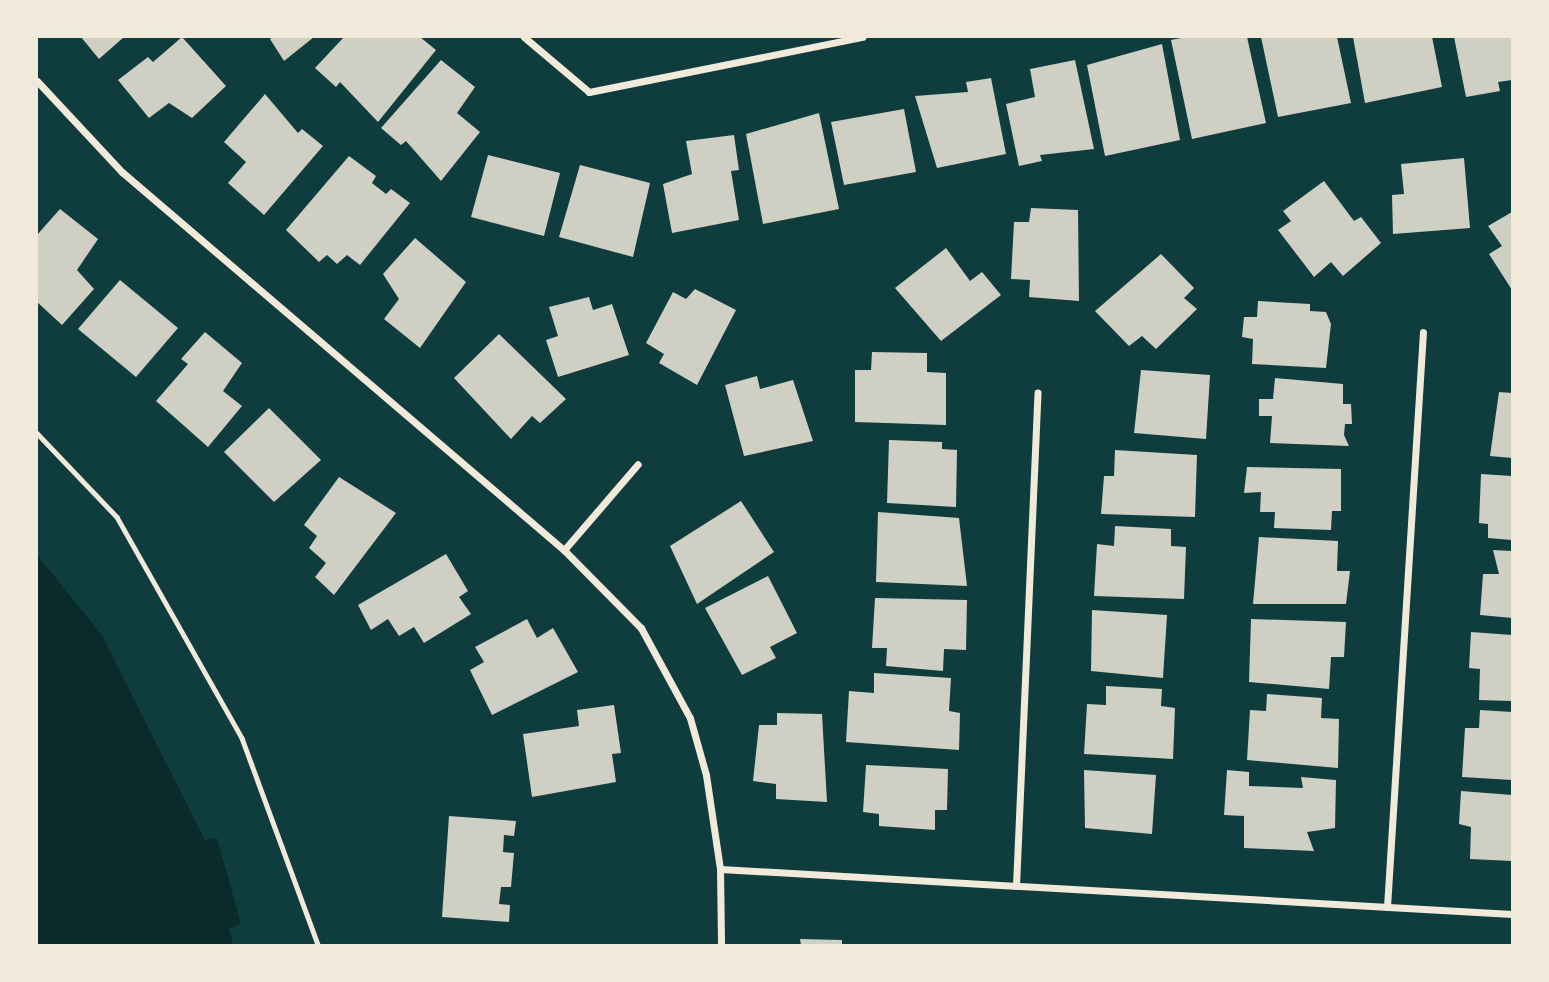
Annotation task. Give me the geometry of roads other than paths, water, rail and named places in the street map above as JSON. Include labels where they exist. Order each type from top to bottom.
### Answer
[{"type":"street","points":[[524,37],[589,92],[863,37]]},
{"type":"street","points":[[37,81],[122,172],[608,589],[668,670],[706,775],[720,869],[721,945]]},
{"type":"street","points":[[1387,908],[1423,332]]},
{"type":"street","points":[[1016,886],[1038,392]]},
{"type":"street","points":[[564,550],[638,464]]},
{"type":"street","points":[[720,869],[1512,914]]},
{"type":"water","points":[[37,555],[101,634],[205,840],[217,838],[241,924],[229,928],[233,945],[37,945]]}]
